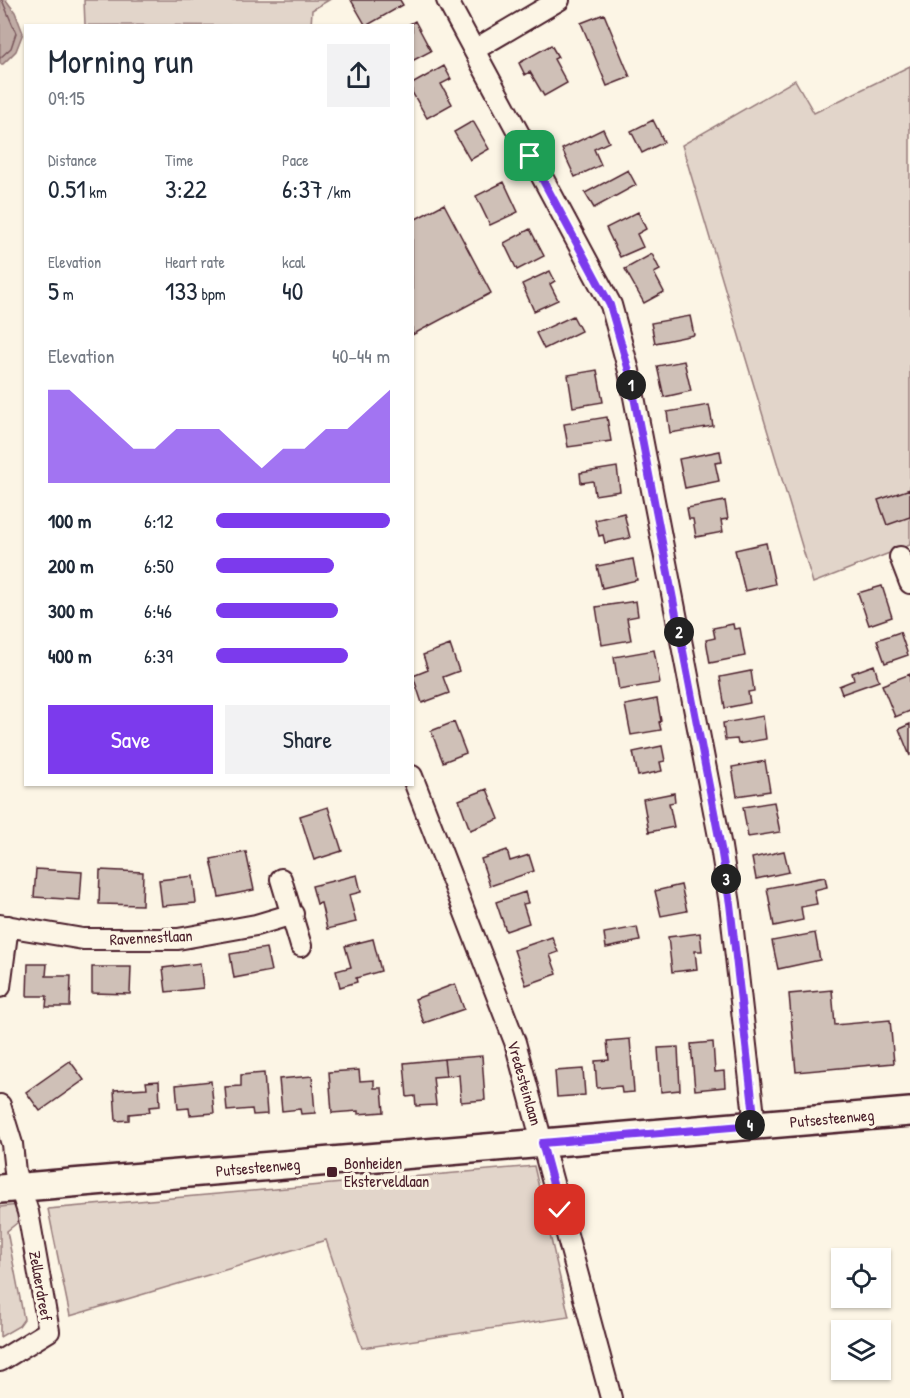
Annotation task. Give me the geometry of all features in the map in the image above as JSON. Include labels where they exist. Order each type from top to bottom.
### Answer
[{"type":"main road","name":"Putsesteenweg","points":[[9,1188],[910,1112]]},
{"type":"street","points":[[447,0],[610,305],[629,371],[721,848],[730,904],[755,1125]]},
{"type":"street","points":[[474,50],[559,0]]},
{"type":"street","points":[[900,557],[910,583]]},
{"type":"street","name":"Vredesteinlaan","points":[[414,781],[515,1042],[611,1398]]},
{"type":"street","points":[[282,879],[294,914],[301,946]]},
{"type":"street","name":"Ravennestlaan","points":[[0,987],[4,926],[83,939],[178,939],[256,925],[294,914]]},
{"type":"street","points":[[0,1105],[10,1137],[9,1188]]},
{"type":"street","name":"Zellaerdreef","points":[[0,1362],[48,1331],[28,1212],[9,1188]]},
{"type":"shaded area","points":[[84,0],[329,0],[312,10],[311,24],[85,24]]},
{"type":"shaded area","points":[[910,66],[910,545],[813,583],[682,145],[795,80],[814,113]]},
{"type":"shaded area","points":[[534,1166],[569,1317],[362,1348],[326,1240],[70,1316],[48,1209]]},
{"type":"shaded area","points":[[19,1205],[22,1219],[7,1231],[24,1319],[19,1326],[0,1337],[0,1207]]},
{"type":"water","points":[[0,0],[6,0],[15,12],[23,33],[16,51],[3,64],[0,64]]},
{"type":"building","points":[[351,0],[400,0],[403,5],[370,24],[365,24]]},
{"type":"building","points":[[604,14],[630,77],[607,86],[581,23]]},
{"type":"building","points":[[415,21],[431,51],[414,60],[414,24],[410,24]]},
{"type":"building","points":[[551,45],[558,57],[554,59],[567,83],[544,96],[530,72],[525,75],[519,63]]},
{"type":"building","points":[[444,66],[451,79],[441,84],[452,104],[427,118],[414,95],[414,83]]},
{"type":"building","points":[[653,120],[664,142],[642,153],[631,131]]},
{"type":"building","points":[[473,121],[489,149],[470,160],[454,132]]},
{"type":"building","points":[[603,129],[609,142],[594,149],[601,165],[575,177],[562,149]]},
{"type":"building","points":[[628,170],[636,185],[594,208],[585,193]]},
{"type":"building","points":[[504,182],[518,212],[490,225],[476,196]]},
{"type":"building","points":[[444,204],[491,293],[414,334],[414,220]]},
{"type":"building","points":[[638,212],[646,229],[637,234],[643,247],[620,257],[606,228]]},
{"type":"building","points":[[530,229],[544,256],[517,270],[504,243]]},
{"type":"building","points":[[652,254],[660,270],[654,273],[664,292],[644,303],[625,269]]},
{"type":"building","points":[[550,271],[555,281],[550,284],[558,300],[534,311],[522,284]]},
{"type":"building","points":[[573,316],[581,331],[544,349],[536,333]]},
{"type":"building","points":[[690,316],[694,335],[655,343],[651,323]]},
{"type":"building","points":[[684,361],[691,391],[664,397],[657,366]]},
{"type":"building","points":[[597,370],[603,402],[573,407],[568,375]]},
{"type":"building","points":[[709,405],[713,426],[670,433],[667,412]]},
{"type":"building","points":[[607,417],[611,441],[568,447],[564,424]]},
{"type":"building","points":[[720,451],[722,462],[715,463],[719,481],[685,488],[679,459]]},
{"type":"building","points":[[617,467],[620,491],[595,495],[593,481],[581,483],[580,473]]},
{"type":"building","points":[[910,489],[910,517],[887,525],[878,500]]},
{"type":"building","points":[[725,501],[728,519],[721,520],[723,532],[696,537],[693,519],[689,519],[687,508]]},
{"type":"building","points":[[624,513],[630,538],[605,543],[603,535],[599,536],[595,520]]},
{"type":"building","points":[[766,543],[775,584],[745,591],[735,550]]},
{"type":"building","points":[[633,559],[637,580],[602,588],[597,566]]},
{"type":"building","points":[[882,586],[892,617],[869,625],[858,593]]},
{"type":"building","points":[[636,601],[638,616],[627,618],[631,640],[602,645],[596,607]]},
{"type":"building","points":[[733,624],[734,629],[740,628],[745,656],[710,663],[706,640],[715,638],[713,628]]},
{"type":"building","points":[[900,632],[908,655],[885,663],[877,640]]},
{"type":"building","points":[[450,645],[459,671],[443,677],[449,693],[422,703],[414,676],[428,670],[423,655]]},
{"type":"building","points":[[654,650],[660,683],[619,690],[614,657]]},
{"type":"building","points":[[874,665],[879,681],[842,694],[839,686],[854,680],[852,673]]},
{"type":"building","points":[[751,671],[754,691],[748,692],[750,703],[725,708],[720,677]]},
{"type":"building","points":[[910,674],[910,711],[895,717],[882,685]]},
{"type":"building","points":[[657,699],[661,730],[631,735],[625,705]]},
{"type":"building","points":[[763,716],[766,739],[738,744],[737,739],[725,740],[723,723]]},
{"type":"building","points":[[454,722],[466,753],[443,762],[431,731]]},
{"type":"building","points":[[910,724],[910,756],[899,729]]},
{"type":"building","points":[[662,746],[665,761],[660,762],[662,771],[638,776],[633,752]]},
{"type":"building","points":[[765,761],[770,791],[737,796],[732,767]]},
{"type":"building","points":[[487,789],[499,819],[470,830],[459,800]]},
{"type":"building","points":[[674,793],[675,802],[669,803],[674,827],[649,832],[643,799]]},
{"type":"building","points":[[774,802],[780,832],[748,837],[743,807]]},
{"type":"building","points":[[328,807],[342,851],[314,860],[300,816]]},
{"type":"building","points":[[507,850],[510,861],[529,855],[534,871],[490,886],[481,859]]},
{"type":"building","points":[[784,851],[789,872],[756,879],[752,858]]},
{"type":"building","points":[[246,852],[254,890],[219,897],[211,859]]},
{"type":"building","points":[[36,869],[82,872],[80,900],[34,897]]},
{"type":"building","points":[[100,870],[143,872],[142,905],[99,904]]},
{"type":"building","points":[[357,875],[361,892],[349,895],[356,922],[327,929],[321,903],[317,904],[312,886]]},
{"type":"building","points":[[193,876],[196,903],[162,906],[159,880]]},
{"type":"building","points":[[825,877],[827,887],[814,890],[817,904],[801,907],[803,920],[774,926],[767,888]]},
{"type":"building","points":[[681,885],[687,911],[661,916],[655,891]]},
{"type":"building","points":[[525,892],[528,903],[523,904],[529,923],[506,931],[496,902]]},
{"type":"building","points":[[637,927],[640,941],[606,948],[604,933]]},
{"type":"building","points":[[700,933],[702,951],[695,951],[697,969],[672,972],[668,937]]},
{"type":"building","points":[[815,933],[820,960],[778,969],[772,941]]},
{"type":"building","points":[[552,937],[558,952],[550,955],[557,974],[526,985],[514,950]]},
{"type":"building","points":[[373,939],[381,971],[356,978],[357,982],[340,987],[336,971],[351,967],[345,946]]},
{"type":"building","points":[[266,948],[271,971],[234,978],[230,954]]},
{"type":"building","points":[[200,963],[203,988],[166,992],[163,968]]},
{"type":"building","points":[[28,964],[47,964],[46,976],[71,976],[70,1007],[46,1007],[47,996],[27,996]]},
{"type":"building","points":[[92,967],[131,967],[130,994],[92,993]]},
{"type":"building","points":[[455,984],[464,1009],[424,1023],[415,999]]},
{"type":"building","points":[[832,990],[835,1025],[890,1020],[894,1063],[796,1072],[789,994]]},
{"type":"building","points":[[630,1039],[634,1092],[622,1093],[621,1086],[597,1088],[595,1061],[609,1060],[607,1041]]},
{"type":"building","points":[[713,1042],[715,1072],[724,1071],[725,1087],[695,1090],[691,1044]]},
{"type":"building","points":[[678,1047],[680,1090],[661,1092],[658,1048]]},
{"type":"building","points":[[482,1056],[485,1100],[461,1102],[459,1075],[446,1076],[444,1059]]},
{"type":"building","points":[[444,1059],[446,1076],[433,1077],[436,1105],[416,1106],[415,1096],[407,1097],[404,1063]]},
{"type":"building","points":[[70,1061],[84,1080],[40,1111],[26,1092]]},
{"type":"building","points":[[583,1069],[585,1095],[557,1097],[555,1071]]},
{"type":"building","points":[[359,1070],[360,1081],[374,1080],[374,1088],[382,1088],[384,1112],[332,1113],[329,1072]]},
{"type":"building","points":[[264,1073],[267,1114],[253,1115],[252,1109],[227,1111],[225,1087],[241,1086],[241,1075]]},
{"type":"building","points":[[312,1076],[315,1113],[301,1114],[300,1109],[282,1111],[279,1079]]},
{"type":"building","points":[[159,1081],[160,1106],[149,1107],[150,1112],[129,1114],[129,1120],[116,1121],[114,1090],[147,1088],[146,1082]]},
{"type":"building","points":[[211,1081],[214,1113],[190,1115],[189,1108],[178,1109],[176,1085]]},
{"type":"place","name":"Bonheiden Eksterveldlaan","points":[[332,1172]]},
{"type":"route","points":[[530,156],[610,305],[629,371],[721,848],[730,904],[755,1125],[542,1143],[560,1210]]}]
